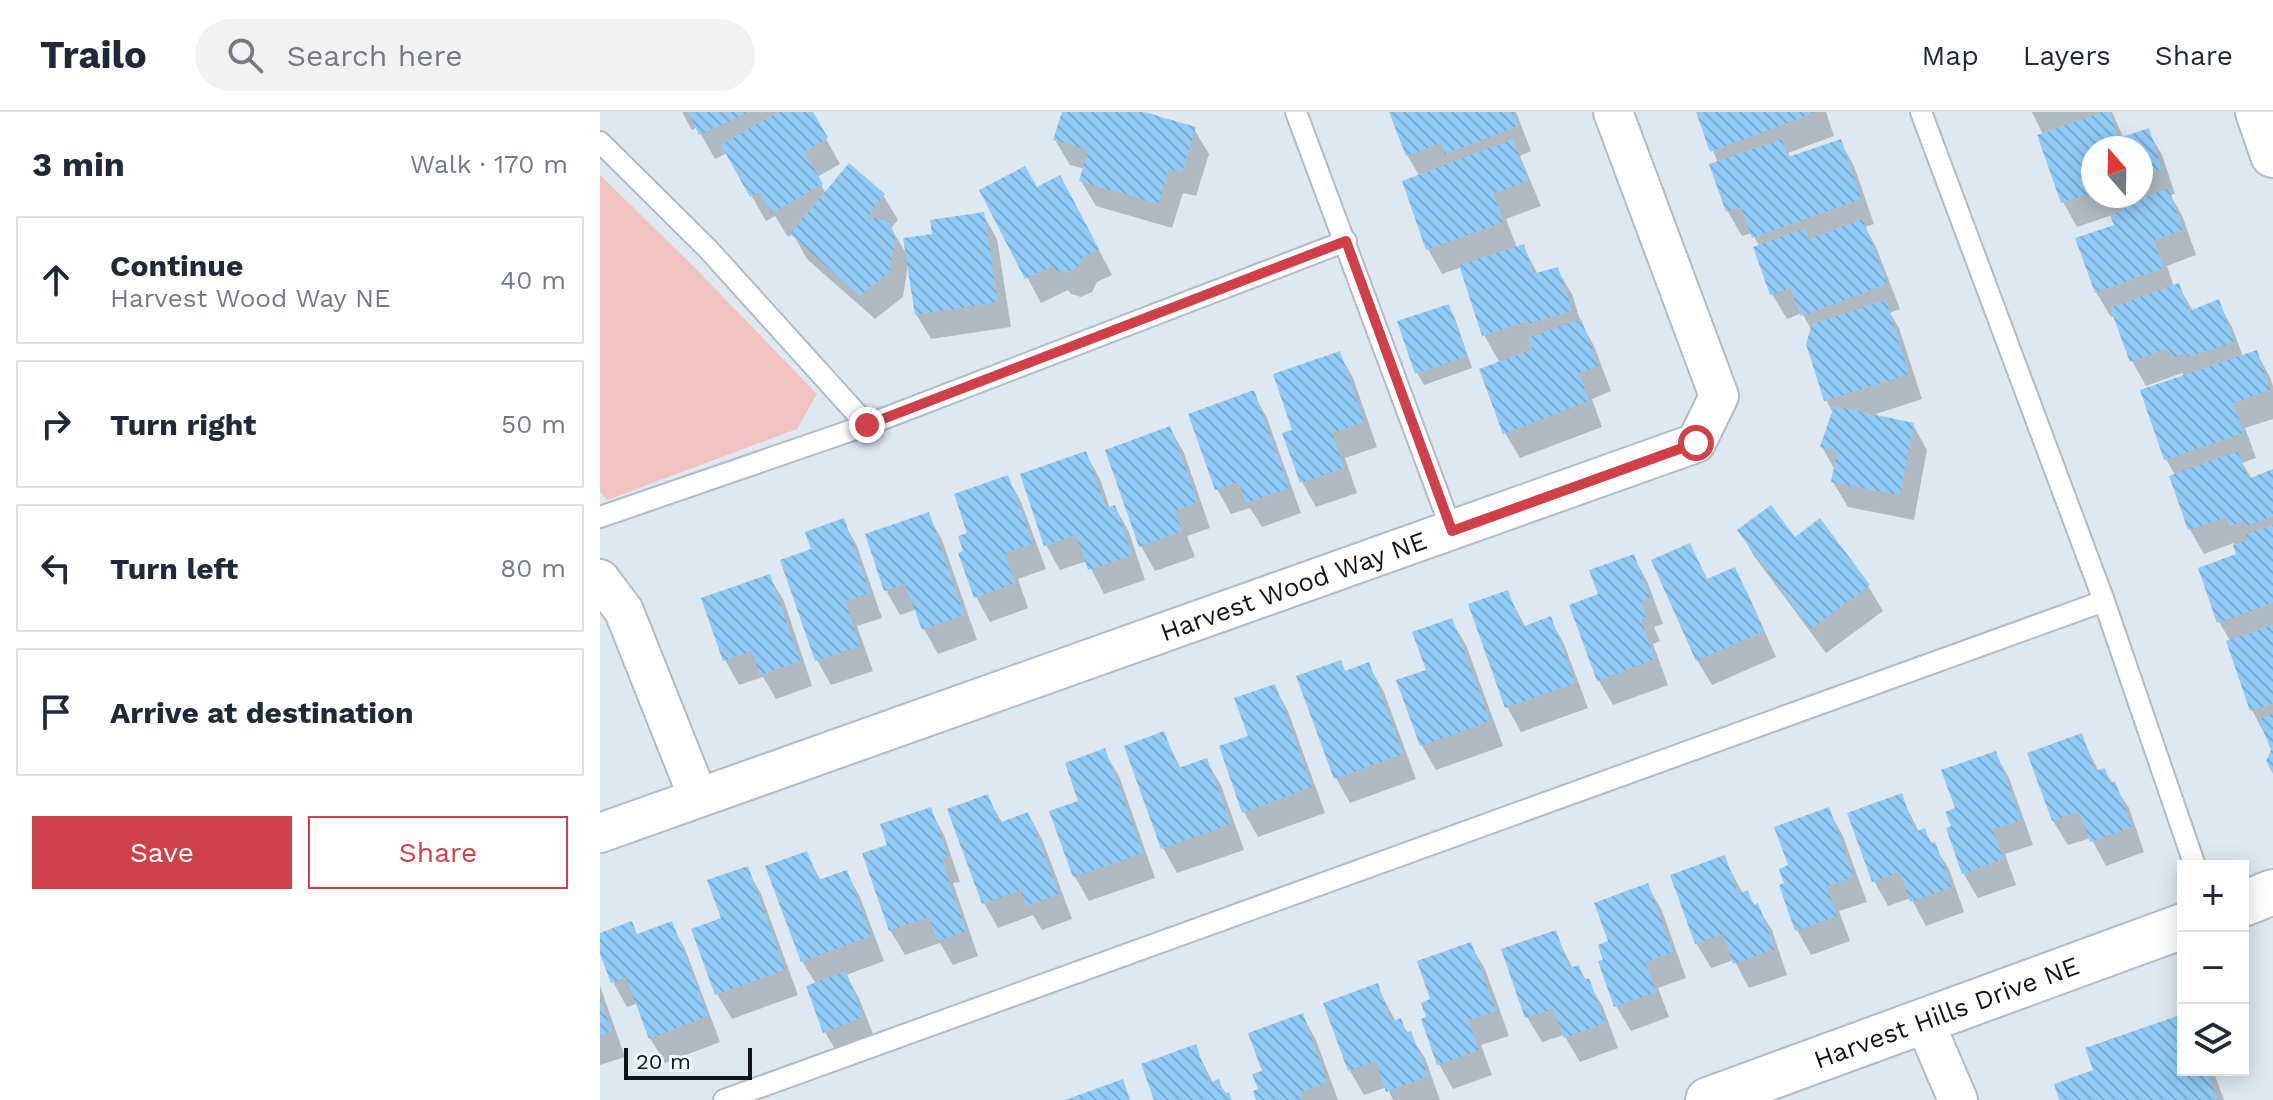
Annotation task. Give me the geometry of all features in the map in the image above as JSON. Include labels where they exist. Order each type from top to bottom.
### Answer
[{"type":"street","name":"Harvest Wood Way NE","points":[[600,833],[1696,443],[1719,396],[1613,112]]},
{"type":"street","points":[[2258,112],[2273,155]]},
{"type":"street","points":[[600,579],[624,611],[698,797]]},
{"type":"street","points":[[2249,902],[2273,892]]},
{"type":"street","name":"Harvest Hills Drive NE","points":[[1708,1100],[1765,1091],[1924,1021],[2177,928]]},
{"type":"street","points":[[1924,1021],[1958,1100]]},
{"type":"lane","points":[[1296,112],[1452,531]]},
{"type":"lane","points":[[1921,112],[2104,601],[2193,860]]},
{"type":"lane","points":[[600,142],[708,249],[867,425]]},
{"type":"lane","points":[[600,517],[867,425],[1346,241]]},
{"type":"lane","points":[[724,1100],[2104,601]]},
{"type":"shaded area","points":[[600,175],[817,394],[797,429],[607,500],[600,492]]},
{"type":"building","points":[[688,112],[749,112],[699,135]]},
{"type":"building","points":[[778,112],[813,112],[828,138],[804,152],[823,184],[772,213],[759,192],[750,197],[721,145]]},
{"type":"building","points":[[1062,112],[1144,112],[1196,127],[1182,172],[1169,169],[1158,204],[1079,181],[1088,150],[1053,140]]},
{"type":"building","points":[[1389,112],[1513,112],[1518,126],[1445,154],[1441,143],[1406,156]]},
{"type":"building","points":[[1696,112],[1816,112],[1710,152]]},
{"type":"building","points":[[2110,112],[2118,136],[2081,136],[2081,196],[2061,203],[2037,135]]},
{"type":"building","points":[[2149,128],[2152,136],[2125,136]]},
{"type":"building","points":[[1513,139],[1528,181],[1493,194],[1504,222],[1426,250],[1402,181]]},
{"type":"building","points":[[1782,139],[1788,157],[1841,139],[1861,199],[1752,238],[1741,207],[1726,212],[1709,164]]},
{"type":"building","points":[[2153,141],[2162,169],[2153,172]]},
{"type":"building","points":[[849,163],[885,194],[867,217],[870,221],[874,218],[890,222],[895,238],[889,272],[860,296],[790,234]]},
{"type":"building","points":[[1025,166],[1037,187],[1060,175],[1099,249],[1083,257],[1078,267],[1066,273],[1052,266],[1025,279],[979,190]]},
{"type":"building","points":[[2169,188],[2183,230],[2154,240],[2163,268],[2095,293],[2075,238],[2114,225],[2110,215],[2124,208],[2153,208],[2153,194]]},
{"type":"building","points":[[984,212],[998,302],[915,315],[903,238],[932,234],[930,220]]},
{"type":"building","points":[[1863,219],[1887,284],[1801,316],[1790,288],[1770,295],[1753,247],[1805,228],[1809,239]]},
{"type":"building","points":[[1524,244],[1533,274],[1558,267],[1572,311],[1482,336],[1459,265]]},
{"type":"building","points":[[2179,283],[2189,311],[2219,299],[2234,342],[2188,357],[2186,353],[2172,358],[2168,348],[2130,362],[2110,308]]},
{"type":"building","points":[[1886,300],[1909,374],[1824,401],[1806,344],[1812,324]]},
{"type":"building","points":[[1449,304],[1467,356],[1415,374],[1397,321]]},
{"type":"building","points":[[1581,319],[1599,366],[1579,373],[1589,401],[1503,434],[1479,369],[1533,349],[1528,338]]},
{"type":"building","points":[[2257,350],[2270,390],[2233,403],[2243,433],[2164,460],[2140,390]]},
{"type":"building","points":[[1340,351],[1364,422],[1332,433],[1344,468],[1300,483],[1282,433],[1292,430],[1273,374]]},
{"type":"building","points":[[1254,390],[1289,488],[1246,503],[1238,482],[1215,490],[1188,414]]},
{"type":"building","points":[[1834,406],[1914,423],[1900,495],[1831,482],[1837,452],[1820,447]]},
{"type":"building","points":[[1170,426],[1198,502],[1175,511],[1182,531],[1139,547],[1105,450]]},
{"type":"building","points":[[1086,451],[1106,508],[1115,505],[1132,555],[1088,570],[1076,535],[1044,546],[1020,474]]},
{"type":"building","points":[[2238,451],[2248,479],[2273,469],[2273,516],[2247,526],[2244,521],[2230,526],[2226,517],[2188,530],[2169,476]]},
{"type":"building","points":[[1008,475],[1033,543],[1005,553],[1015,583],[974,598],[958,553],[963,551],[958,536],[967,533],[954,494]]},
{"type":"building","points":[[1771,505],[1795,537],[1820,518],[1870,585],[1811,629],[1737,530]]},
{"type":"building","points":[[929,512],[964,615],[922,630],[905,584],[884,591],[865,534]]},
{"type":"building","points":[[844,518],[870,593],[845,601],[860,646],[815,661],[780,560],[811,549],[805,532]]},
{"type":"building","points":[[2273,525],[2273,603],[2217,623],[2198,568],[2236,554],[2233,545],[2248,540],[2246,534]]},
{"type":"building","points":[[1690,543],[1707,579],[1735,567],[1764,631],[1696,661],[1651,560]]},
{"type":"building","points":[[1634,554],[1650,599],[1641,602],[1647,616],[1641,619],[1655,659],[1597,681],[1569,605],[1598,594],[1589,570]]},
{"type":"building","points":[[770,574],[800,661],[760,675],[752,651],[723,661],[701,598]]},
{"type":"building","points":[[1508,590],[1522,627],[1551,616],[1575,683],[1505,708],[1468,604]]},
{"type":"building","points":[[1452,618],[1490,721],[1420,746],[1396,680],[1426,670],[1412,632]]},
{"type":"building","points":[[2273,625],[2273,703],[2250,711],[2226,641]]},
{"type":"building","points":[[1341,660],[1345,671],[1369,662],[1403,754],[1334,779],[1296,676]]},
{"type":"building","points":[[1275,684],[1312,787],[1242,813],[1219,746],[1248,736],[1234,698]]},
{"type":"building","points":[[2273,714],[2273,774],[2266,761],[2271,750],[2259,719]]},
{"type":"building","points":[[1164,731],[1178,768],[1207,758],[1231,824],[1161,849],[1124,746]]},
{"type":"building","points":[[2082,733],[2095,771],[2105,768],[2110,783],[2115,781],[2132,827],[2090,842],[2079,812],[2052,821],[2027,753]]},
{"type":"building","points":[[1105,748],[1143,853],[1073,877],[1049,811],[1078,801],[1065,763]]},
{"type":"building","points":[[1996,751],[2021,820],[1993,829],[2003,859],[1962,874],[1946,828],[1951,826],[1945,812],[1955,808],[1941,770]]},
{"type":"building","points":[[1902,793],[1915,832],[1925,828],[1930,843],[1935,842],[1952,887],[1910,902],[1900,872],[1872,882],[1847,813]]},
{"type":"building","points":[[988,794],[999,823],[1028,812],[1059,894],[1026,906],[1020,890],[982,904],[947,809]]},
{"type":"building","points":[[931,807],[948,856],[941,858],[966,931],[937,941],[929,917],[889,931],[862,853],[887,845],[880,824]]},
{"type":"building","points":[[1829,807],[1854,877],[1826,886],[1837,916],[1795,931],[1779,885],[1784,883],[1779,869],[1788,865],[1774,827]]},
{"type":"building","points":[[807,851],[818,880],[847,870],[871,936],[801,962],[765,866]]},
{"type":"building","points":[[1725,855],[1738,894],[1748,890],[1753,905],[1758,903],[1775,949],[1733,964],[1723,934],[1695,944],[1670,875]]},
{"type":"building","points":[[748,866],[785,970],[715,995],[691,929],[721,918],[707,880]]},
{"type":"building","points":[[1648,883],[1673,952],[1645,962],[1656,992],[1614,1007],[1598,961],[1603,960],[1598,945],[1608,941],[1594,903]]},
{"type":"building","points":[[632,921],[637,934],[672,921],[708,1016],[649,1039],[626,977],[611,983],[600,954],[600,933]]},
{"type":"building","points":[[1556,930],[1569,968],[1579,965],[1584,980],[1589,978],[1605,1023],[1564,1038],[1553,1009],[1525,1018],[1501,949]]},
{"type":"building","points":[[1471,942],[1496,1011],[1468,1020],[1479,1050],[1437,1065],[1421,1019],[1426,1017],[1421,1003],[1430,999],[1417,961]]},
{"type":"building","points":[[846,971],[863,1017],[823,1033],[806,986]]},
{"type":"building","points":[[1378,983],[1391,1022],[1401,1018],[1406,1033],[1411,1031],[1428,1076],[1386,1092],[1376,1061],[1348,1071],[1323,1003]]},
{"type":"building","points":[[600,998],[612,1031],[600,1036]]},
{"type":"building","points":[[1303,1013],[1327,1082],[1300,1092],[1303,1100],[1256,1100],[1253,1091],[1258,1089],[1252,1074],[1262,1071],[1248,1033]]},
{"type":"building","points":[[2177,1016],[2177,1076],[2209,1076],[2217,1100],[2059,1100],[2054,1084],[2093,1070],[2085,1048]]},
{"type":"building","points":[[1196,1044],[1209,1083],[1219,1079],[1224,1094],[1229,1092],[1232,1100],[1154,1100],[1141,1064]]},
{"type":"building","points":[[1123,1079],[1130,1100],[1065,1100]]},
{"type":"route","points":[[867,425],[1346,241],[1452,531],[1696,443]]}]
